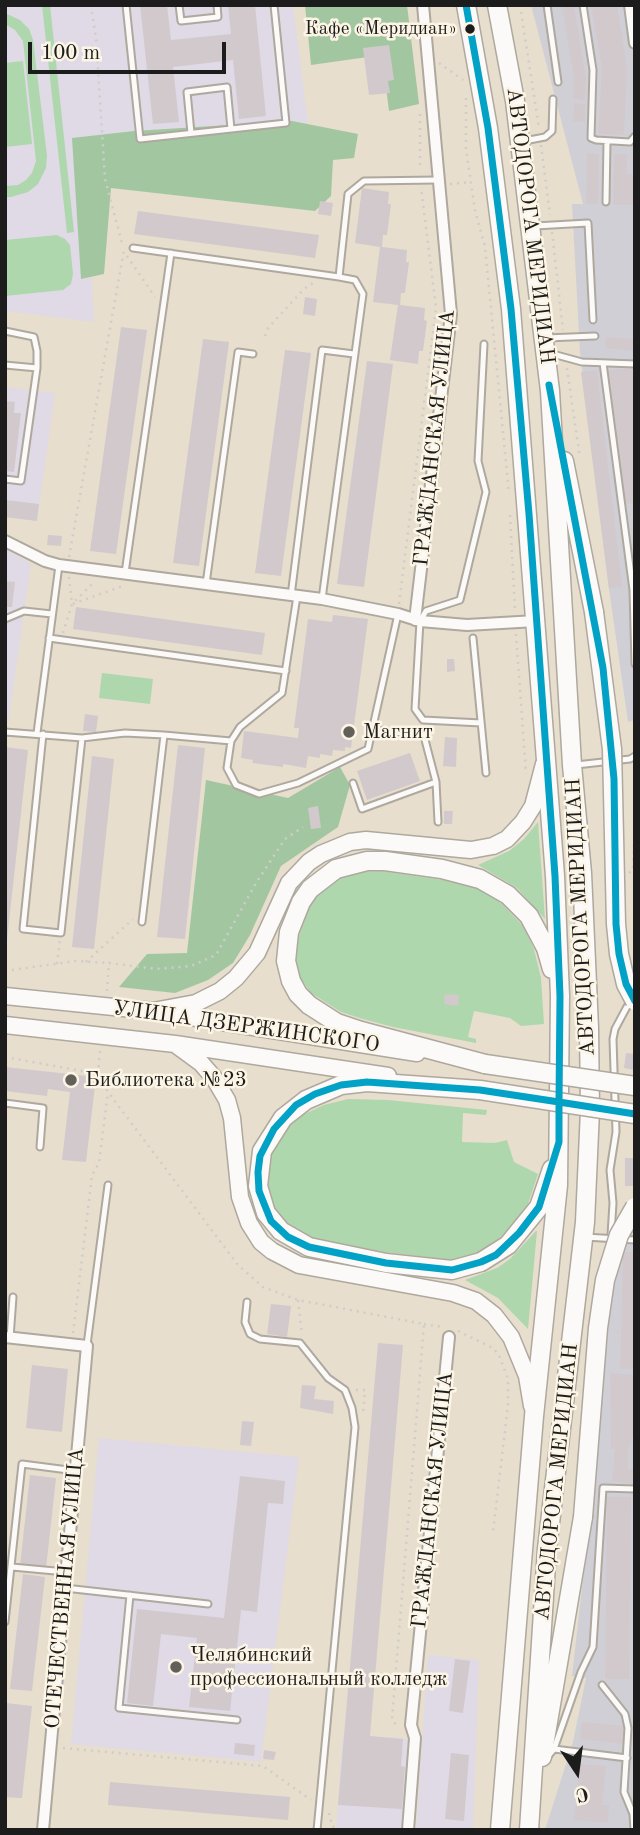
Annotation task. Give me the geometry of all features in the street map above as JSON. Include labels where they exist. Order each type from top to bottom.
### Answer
[{"type":"main road","name":"АВТОДОРОГА МЕРИДИАН","points":[[466,5],[488,128],[512,309],[555,876],[560,996],[558,1185],[534,1416],[500,1830]]},
{"type":"main road","name":"АВТОДОРОГА МЕРИДИАН","points":[[497,5],[514,89],[550,391],[572,765],[582,873],[589,1028],[590,1110],[584,1237],[547,1549],[530,1830]]},
{"type":"main road","points":[[550,391],[594,612],[612,749],[619,954],[626,984],[635,1002]]},
{"type":"main road","points":[[153,1011],[196,1003],[220,991],[236,978],[257,953],[289,883],[320,854],[350,842],[366,840],[471,850],[493,846],[507,839],[533,806],[546,755]]},
{"type":"main road","points":[[560,996],[546,948],[534,923],[508,895],[480,879],[384,861],[350,864],[322,877],[310,889],[301,902],[289,932],[286,961],[291,981],[298,994],[309,1005],[337,1023],[485,1064],[635,1086]]},
{"type":"main road","name":"УЛИЦА ДЗЕРЖИНСКОГО","points":[[5,996],[153,1011],[485,1064]]},
{"type":"main road","name":"УЛИЦА ДЗЕРЖИНСКОГО","points":[[5,1026],[175,1044],[480,1090]]},
{"type":"main road","points":[[175,1044],[201,1063],[227,1100],[232,1118],[240,1197],[249,1223],[261,1242],[299,1265],[453,1293],[476,1301],[494,1315],[511,1338],[527,1376],[534,1416]]},
{"type":"main road","points":[[559,1142],[539,1207],[524,1227],[496,1255],[466,1267],[436,1270],[309,1247],[288,1237],[266,1213],[258,1186],[262,1151],[283,1118],[306,1100],[341,1085],[367,1082],[480,1090],[635,1114]]},
{"type":"main road","points":[[530,1830],[583,1517],[598,1328],[605,1280],[619,1235],[635,1207]]},
{"type":"street","name":"ГРАЖДАНСКАЯ УЛИЦА","points":[[417,621],[450,326],[423,5]]},
{"type":"street","points":[[630,5],[635,43]]},
{"type":"street","points":[[5,541],[45,561],[64,565],[322,600],[398,614],[417,621],[467,625],[536,621]]},
{"type":"street","name":"ГРАЖДАНСКАЯ УЛИЦА","points":[[408,1830],[415,1738],[411,1725],[449,1337]]},
{"type":"street","points":[[7,1339],[87,1346]]},
{"type":"street","name":"ОТЕЧЕСТВЕННАЯ УЛИЦА","points":[[43,1830],[87,1346]]},
{"type":"lane","points":[[126,5],[140,139],[286,122],[274,5]]},
{"type":"lane","points":[[179,5],[181,21],[218,17],[217,5]]},
{"type":"lane","points":[[547,5],[558,82]]},
{"type":"lane","points":[[583,5],[593,70],[591,138],[630,142],[635,136]]},
{"type":"lane","points":[[191,133],[187,92],[227,87],[231,129]]},
{"type":"lane","points":[[521,142],[545,137],[552,131],[553,99]]},
{"type":"lane","points":[[606,202],[607,141]]},
{"type":"lane","points":[[340,277],[348,194],[364,181],[439,180]]},
{"type":"lane","points":[[532,226],[588,223],[593,320]]},
{"type":"lane","points":[[133,248],[340,277],[355,280],[363,294],[322,600]]},
{"type":"lane","points":[[125,573],[171,253]]},
{"type":"lane","points":[[5,331],[34,337],[37,351],[21,481],[5,479]]},
{"type":"lane","points":[[545,345],[564,337],[595,336]]},
{"type":"lane","points":[[481,723],[423,720],[415,709],[417,621],[426,611],[460,600],[486,492],[478,461],[484,344]]},
{"type":"lane","points":[[545,345],[566,358],[582,362],[635,364]]},
{"type":"lane","points":[[354,354],[322,350],[282,694],[240,727],[231,741],[227,768],[236,785],[259,794],[298,783],[368,749],[398,614]]},
{"type":"lane","points":[[206,584],[238,352],[253,354]]},
{"type":"lane","points":[[603,363],[633,590],[635,664]]},
{"type":"lane","points":[[5,365],[37,368]]},
{"type":"lane","points":[[64,565],[49,638],[23,929],[61,933],[82,738]]},
{"type":"lane","points":[[5,619],[24,611],[52,614]]},
{"type":"lane","points":[[49,638],[286,671]]},
{"type":"lane","points":[[473,638],[486,773]]},
{"type":"lane","points":[[372,729],[424,736],[436,782],[438,822]]},
{"type":"lane","points":[[5,732],[82,738],[125,733],[231,741]]},
{"type":"lane","points":[[142,922],[164,735]]},
{"type":"lane","points":[[572,765],[630,759],[635,756]]},
{"type":"lane","points":[[352,783],[362,808],[436,782]]},
{"type":"lane","points":[[611,1238],[613,1203],[610,1170],[617,1132],[613,1039],[620,1019],[635,992]]},
{"type":"lane","points":[[5,1103],[43,1108],[40,1147]]},
{"type":"lane","points":[[87,1346],[107,1185]]},
{"type":"lane","points":[[584,1237],[635,1240]]},
{"type":"lane","points":[[7,1339],[13,1297]]},
{"type":"lane","points":[[247,1302],[245,1322],[250,1334],[260,1339],[300,1343],[328,1378],[345,1390],[355,1427],[317,1830]]},
{"type":"lane","points":[[5,1622],[22,1464],[76,1471]]},
{"type":"lane","points":[[541,1764],[554,1749],[581,1672],[593,1647],[603,1488],[635,1489]]},
{"type":"lane","points":[[5,1536],[13,1537]]},
{"type":"lane","points":[[12,1567],[66,1572]]},
{"type":"lane","points":[[65,1588],[208,1604]]},
{"type":"lane","points":[[130,1595],[119,1708],[237,1720]]},
{"type":"lane","points":[[602,1685],[625,1714],[628,1728],[624,1792],[633,1814],[634,1830]]},
{"type":"lane","points":[[554,1749],[627,1758]]},
{"type":"path","points":[[90,5],[96,38],[105,179],[124,250],[162,307]]},
{"type":"path","points":[[520,5],[540,138],[564,337]]},
{"type":"path","points":[[428,55],[463,80]]},
{"type":"path","points":[[461,68],[465,88]]},
{"type":"path","points":[[466,96],[466,149],[475,210],[485,247],[509,498]]},
{"type":"path","points":[[398,614],[436,308],[419,180],[422,138],[419,112]]},
{"type":"path","points":[[72,604],[64,565],[124,250]]},
{"type":"path","points":[[265,336],[268,328],[304,289],[324,275]]},
{"type":"path","points":[[566,358],[581,464]]},
{"type":"path","points":[[510,511],[526,779]]},
{"type":"path","points":[[61,640],[72,604],[106,570]]},
{"type":"path","points":[[72,604],[129,584]]},
{"type":"path","points":[[624,876],[633,869],[635,812]]},
{"type":"path","points":[[5,971],[86,962],[156,969],[191,965],[216,956],[277,850],[285,839],[303,827]]},
{"type":"path","points":[[86,962],[143,909]]},
{"type":"path","points":[[57,964],[61,933]]},
{"type":"path","points":[[107,992],[109,963]]},
{"type":"path","points":[[100,1053],[98,1074],[108,1091],[238,1265],[263,1287],[298,1300],[465,1332],[499,1355],[505,1367],[509,1405],[493,1532]]},
{"type":"path","points":[[5,1057],[98,1074]]},
{"type":"path","points":[[72,1344],[92,1175],[99,1163],[108,1091]]},
{"type":"path","points":[[298,1300],[303,1338]]},
{"type":"path","points":[[400,1729],[392,1719],[424,1324]]},
{"type":"path","points":[[50,1747],[263,1766],[319,1806]]},
{"type":"shaded area","points":[[5,5],[293,5],[310,140],[86,168],[94,322],[5,311]]},
{"type":"shaded area","points":[[531,5],[635,5],[635,720],[628,722],[580,352],[572,204],[583,204]]},
{"type":"shaded area","points":[[5,387],[55,393],[37,521],[5,517]]},
{"type":"shaded area","points":[[5,548],[31,564],[8,723],[5,723]]},
{"type":"shaded area","points":[[635,1218],[635,1830],[545,1830],[573,1742],[586,1678],[572,1676],[590,1517],[604,1337],[614,1268]]},
{"type":"shaded area","name":"Челябинский профессиональный колледж","points":[[99,1438],[299,1457],[261,1762],[71,1744]]},
{"type":"shaded area","points":[[428,1655],[479,1660],[473,1830],[416,1830]]},
{"type":"shaded area","points":[[343,1734],[410,1739],[403,1830],[336,1830]]},
{"type":"green space","points":[[42,5],[50,5],[74,232],[67,233]]},
{"type":"green space","points":[[305,5],[407,5],[419,104],[389,111],[382,55],[311,65]]},
{"type":"green space","points":[[5,13],[20,20],[29,29],[33,40],[47,156],[46,168],[38,184],[28,192],[11,197],[5,197],[5,186],[18,185],[26,180],[36,161],[23,41],[15,30],[5,24]]},
{"type":"green space","points":[[23,61],[32,144],[5,147],[5,63]]},
{"type":"green space","points":[[292,121],[358,134],[354,158],[333,160],[331,196],[315,211],[111,188],[104,274],[81,279],[72,138],[134,131]]},
{"type":"green space","points":[[57,235],[70,245],[73,274],[71,284],[63,290],[5,296],[5,240]]},
{"type":"green space","points":[[102,673],[153,679],[150,704],[99,698]]},
{"type":"green space","points":[[340,767],[350,785],[338,827],[281,866],[250,935],[233,963],[208,980],[175,993],[119,987],[147,954],[187,953],[206,780],[288,798]]},
{"type":"green space","points":[[538,822],[545,919],[517,888],[478,865],[509,851],[524,839]]},
{"type":"green space","points":[[381,871],[457,882],[485,891],[502,904],[523,926],[534,949],[541,978],[544,1024],[521,1026],[510,1018],[474,1011],[468,1037],[476,1039],[476,1043],[363,1019],[341,1012],[311,993],[299,976],[296,960],[298,939],[310,905],[319,891],[337,879],[357,872]]},
{"type":"green space","points":[[348,1099],[388,1100],[487,1110],[486,1115],[463,1113],[462,1142],[495,1143],[507,1140],[514,1162],[538,1174],[528,1204],[513,1225],[494,1243],[475,1254],[453,1260],[367,1250],[317,1240],[293,1229],[283,1222],[271,1202],[266,1184],[270,1155],[284,1132],[300,1116],[324,1105]]},
{"type":"green space","points":[[536,1231],[528,1329],[498,1298],[465,1280],[497,1268],[510,1259]]},
{"type":"building","points":[[140,5],[167,5],[171,40],[231,34],[228,5],[255,5],[266,116],[239,119],[233,60],[173,67],[179,122],[153,124]]},
{"type":"building","points":[[562,5],[574,5],[586,78],[585,100],[573,99],[574,79]]},
{"type":"building","points":[[591,5],[617,5],[627,68],[624,135],[598,134],[602,69]]},
{"type":"building","points":[[389,45],[394,80],[388,81],[390,93],[369,95],[363,48]]},
{"type":"building","points":[[574,103],[585,104],[585,122],[573,121]]},
{"type":"building","points":[[587,153],[599,154],[598,204],[586,204]]},
{"type":"building","points":[[614,154],[627,154],[627,174],[635,174],[635,205],[613,205]]},
{"type":"building","points":[[362,188],[389,192],[388,204],[391,204],[387,235],[383,235],[382,247],[407,250],[406,262],[409,262],[405,293],[401,293],[400,305],[425,308],[424,320],[427,321],[423,351],[419,351],[418,364],[390,360],[398,305],[373,302],[380,247],[355,243]]},
{"type":"building","points":[[320,201],[333,203],[331,216],[318,214]]},
{"type":"building","points":[[138,211],[319,235],[315,258],[134,234]]},
{"type":"building","points":[[305,297],[317,299],[315,316],[303,314]]},
{"type":"building","points":[[121,327],[147,330],[116,554],[90,551]]},
{"type":"building","points":[[606,337],[635,339],[635,351],[605,348]]},
{"type":"building","points":[[203,339],[229,342],[199,566],[173,563]]},
{"type":"building","points":[[285,350],[311,353],[281,576],[255,573]]},
{"type":"building","points":[[367,361],[393,364],[364,587],[337,584]]},
{"type":"building","points":[[635,368],[635,503],[625,504],[609,370]]},
{"type":"building","points":[[597,370],[622,586],[609,589],[581,372]]},
{"type":"building","points":[[5,401],[15,402],[14,413],[21,413],[14,472],[5,471]]},
{"type":"building","points":[[5,500],[39,504],[37,521],[5,517]]},
{"type":"building","points":[[48,535],[62,536],[61,546],[47,545]]},
{"type":"building","points":[[5,581],[15,582],[12,607],[5,607]]},
{"type":"building","points":[[76,607],[265,633],[262,655],[73,629]]},
{"type":"building","points":[[333,615],[368,619],[351,748],[345,747],[345,751],[333,750],[332,756],[308,756],[306,768],[252,763],[253,760],[241,758],[244,731],[298,738],[299,728],[294,728],[308,619],[332,622]]},
{"type":"building","points":[[447,659],[454,659],[455,671],[447,672]]},
{"type":"building","points":[[85,714],[98,716],[96,732],[83,731]]},
{"type":"building","points":[[445,737],[457,738],[456,767],[443,766]]},
{"type":"building","points":[[178,745],[205,748],[185,939],[157,937]]},
{"type":"building","points":[[5,747],[28,750],[7,940],[5,939]]},
{"type":"building","points":[[410,753],[420,781],[367,800],[357,771]]},
{"type":"building","points":[[92,756],[114,759],[94,949],[72,947]]},
{"type":"building","points":[[318,806],[321,828],[311,829],[308,808]]},
{"type":"building","points":[[444,811],[453,811],[452,824],[444,824]]},
{"type":"building","points":[[445,994],[459,995],[458,1006],[444,1004]]},
{"type":"building","points":[[626,1053],[635,1054],[635,1070],[624,1068]]},
{"type":"building","points":[[5,1067],[96,1077],[86,1162],[62,1160],[70,1092],[48,1089],[47,1096],[5,1091]]},
{"type":"building","points":[[625,1158],[635,1158],[635,1186],[625,1186]]},
{"type":"building","points":[[623,1252],[635,1252],[634,1369],[620,1369]]},
{"type":"building","points":[[271,1304],[291,1306],[287,1337],[267,1334]]},
{"type":"building","points":[[378,1343],[403,1345],[370,1736],[403,1739],[401,1766],[405,1767],[402,1809],[338,1805]]},
{"type":"building","points":[[32,1365],[68,1369],[62,1432],[26,1428]]},
{"type":"building","points":[[610,1373],[633,1375],[633,1436],[628,1450],[628,1469],[634,1469],[632,1484],[612,1481],[615,1449],[611,1449]]},
{"type":"building","points":[[302,1385],[316,1386],[314,1399],[334,1401],[333,1414],[300,1408]]},
{"type":"building","points":[[242,1421],[254,1422],[251,1446],[240,1445]]},
{"type":"building","points":[[30,1475],[56,1478],[46,1569],[20,1566]]},
{"type":"building","points":[[240,1476],[285,1481],[283,1504],[268,1503],[257,1612],[241,1610],[230,1711],[189,1707],[197,1638],[161,1634],[153,1706],[127,1703],[137,1609],[224,1618]]},
{"type":"building","points":[[607,1497],[631,1497],[629,1679],[605,1679]]},
{"type":"building","points":[[23,1574],[45,1577],[32,1691],[10,1689]]},
{"type":"building","points":[[455,1659],[470,1661],[463,1713],[449,1711]]},
{"type":"building","points":[[6,1703],[32,1706],[22,1798],[5,1797]]},
{"type":"building","points":[[582,1722],[626,1726],[624,1744],[580,1739]]},
{"type":"building","points":[[235,1743],[255,1745],[254,1756],[234,1754]]},
{"type":"building","points":[[264,1750],[276,1752],[274,1760],[263,1759]]},
{"type":"building","points":[[451,1753],[469,1755],[464,1821],[445,1819]]},
{"type":"building","points":[[580,1764],[606,1766],[602,1805],[609,1805],[608,1823],[574,1820]]},
{"type":"building","points":[[110,1782],[290,1797],[288,1820],[108,1805]]},
{"type":"transit line","points":[[466,5],[488,128],[511,309],[529,514],[555,876],[560,996],[559,1102]]},
{"type":"transit line","points":[[549,385],[603,668],[614,779],[616,924],[626,984],[635,1001]]},
{"type":"transit line","points":[[367,1082],[480,1090],[559,1102],[559,1142],[539,1207],[519,1233],[496,1255],[452,1270],[386,1263],[309,1247],[288,1237],[271,1221],[259,1191],[258,1172],[260,1156],[274,1129],[296,1105],[315,1094],[341,1085],[367,1082]]},
{"type":"transit line","points":[[559,1102],[635,1114]]},
{"type":"place","name":"Кафе «Меридиан»","points":[[470,29]]},
{"type":"place","name":"Магнит","points":[[349,732]]},
{"type":"place","name":"Библиотека №23","points":[[71,1080]]},
{"type":"place","name":"Челябинский профессиональный колледж","points":[[176,1667]]}]
